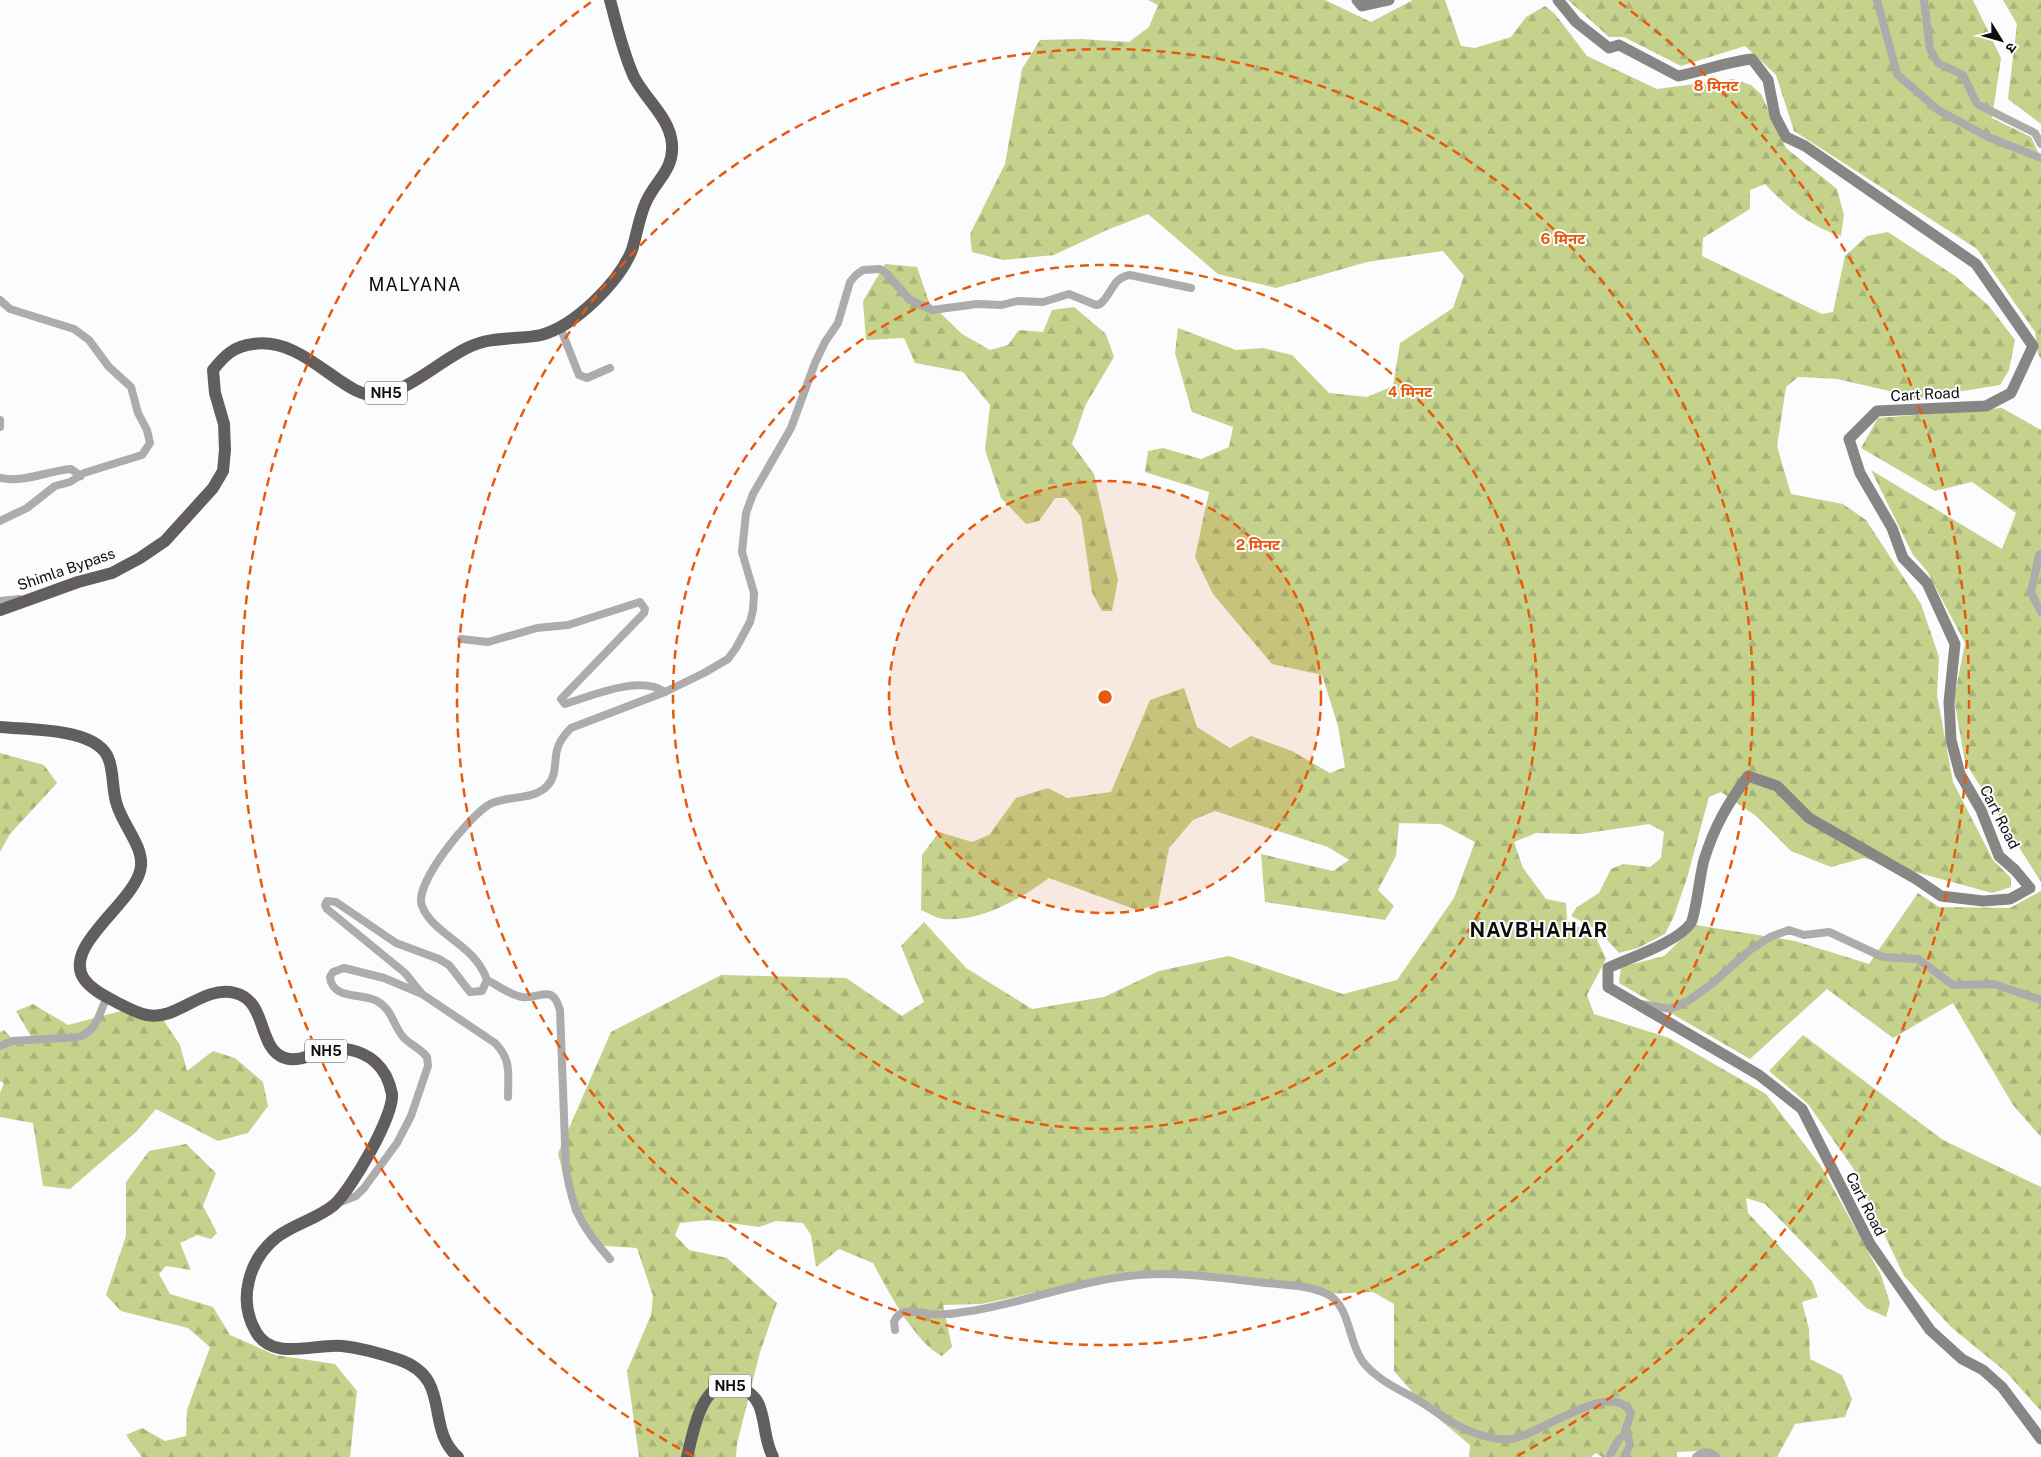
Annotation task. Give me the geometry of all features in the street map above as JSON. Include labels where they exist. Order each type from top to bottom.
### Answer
[{"type":"highway","name":"Shimla Bypass","points":[[0,610],[78,582],[112,573],[140,558],[165,541],[213,488],[223,471],[225,450],[224,424],[215,392],[213,370],[224,355],[244,345],[261,343],[279,344],[298,351],[364,394],[380,395],[397,390],[453,354],[475,344],[541,335],[560,327],[579,314],[616,278],[631,251],[646,202],[672,162],[672,142],[667,126],[634,77],[622,45],[610,0]]},
{"type":"highway","name":"NH5","points":[[0,727],[55,731],[87,740],[108,755],[116,803],[123,823],[137,848],[141,864],[138,878],[126,897],[92,936],[83,952],[80,965],[82,976],[93,988],[130,1009],[150,1016],[169,1012],[204,995],[223,991],[239,994],[251,1002],[260,1018],[269,1044],[276,1053],[286,1058],[299,1059],[331,1050],[354,1050],[370,1057],[385,1073],[392,1095],[389,1114],[350,1186],[336,1203],[317,1216],[277,1237],[256,1260],[247,1283],[248,1312],[257,1335],[272,1346],[292,1350],[315,1346],[342,1346],[403,1361],[420,1370],[431,1384],[442,1435],[458,1457]]},
{"type":"highway","name":"NH5","points":[[687,1457],[696,1420],[704,1401],[719,1387],[734,1385],[748,1390],[759,1405],[763,1429],[773,1457]]},
{"type":"main road","points":[[1357,0],[1362,6],[1389,0]]},
{"type":"main road","name":"Cart Road","points":[[1558,0],[1576,22],[1609,48],[1619,45],[1678,76],[1701,71],[1723,63],[1752,59],[1768,80],[1775,116],[1786,136],[1805,146],[1976,264],[2033,346],[2011,393],[1986,406],[1877,411],[1849,439],[1860,472],[1892,528],[1903,558],[1927,583],[1955,644],[1949,702],[1951,740],[1960,774],[1981,810],[2000,856],[2030,888],[2010,899],[1983,901],[1941,896],[1916,879],[1809,818],[1777,786],[1748,776],[1726,806],[1704,860],[1691,923],[1664,946],[1643,952],[1608,968],[1608,987],[1641,1004],[1759,1075],[1802,1109],[1870,1244],[1920,1317],[1930,1330],[1962,1359],[1984,1370],[2002,1387],[2041,1439]]},
{"type":"street","points":[[1878,0],[1897,74],[1938,110],[1988,136],[2041,158]]},
{"type":"street","points":[[1924,0],[1930,49],[1938,63],[1963,75],[1977,104],[2035,133],[2041,144]]},
{"type":"street","points":[[610,1259],[587,1233],[576,1214],[570,1192],[566,1169],[560,1010],[557,1000],[552,995],[546,993],[523,997],[487,980],[474,957],[428,917],[421,904],[422,892],[428,878],[448,847],[489,804],[534,794],[547,787],[553,777],[557,749],[562,738],[572,728],[665,692],[704,674],[728,659],[750,622],[754,593],[742,552],[746,513],[753,494],[791,428],[825,342],[838,322],[850,282],[856,275],[863,270],[880,269],[886,273],[910,300],[932,310],[977,304],[1002,305],[1017,301],[1043,302],[1069,294],[1096,305],[1100,304],[1114,282],[1122,276],[1130,274],[1191,288]]},
{"type":"street","points":[[0,300],[10,309],[20,314],[82,334],[109,367],[131,387],[138,413],[149,436],[149,448],[135,459],[80,476],[70,482],[56,486],[27,508],[0,521]]},
{"type":"street","points":[[560,327],[579,375],[587,378],[610,368]]},
{"type":"street","points":[[0,420],[0,427]]},
{"type":"street","points":[[0,478],[24,479],[44,472],[71,469],[80,476]]},
{"type":"street","points":[[2041,554],[2038,555],[2031,593],[2041,612]]},
{"type":"street","points":[[0,601],[28,600]]},
{"type":"street","points":[[461,639],[488,642],[537,628],[577,623],[640,602],[645,609],[644,613],[561,700],[565,704],[611,690],[643,684],[651,685],[665,692]]},
{"type":"street","points":[[422,994],[406,973],[327,909],[325,905],[328,901],[336,902],[396,943],[438,958],[449,966],[470,992],[482,991],[487,980]]},
{"type":"street","points":[[1641,1004],[1670,1008],[1688,1002],[1713,983],[1750,950],[1770,937],[1789,930],[1804,935],[1829,932],[1884,956],[1918,959],[1953,985],[1994,984],[2041,1000]]},
{"type":"street","points":[[336,1203],[356,1196],[397,1143],[410,1116],[428,1066],[427,1058],[402,1036],[387,1009],[371,999],[335,990],[330,984],[330,977],[333,972],[344,968],[384,978],[422,994],[474,1028],[505,1053],[508,1068],[508,1097]]},
{"type":"street","points":[[0,1046],[12,1041],[57,1039],[88,1034],[94,1028],[108,997]]},
{"type":"street","points":[[895,1330],[894,1322],[898,1315],[905,1312],[933,1314],[964,1312],[1122,1276],[1188,1274],[1297,1287],[1324,1293],[1339,1304],[1355,1348],[1372,1372],[1444,1419],[1468,1431],[1492,1438],[1511,1439],[1535,1431],[1587,1406],[1602,1401],[1620,1402],[1627,1406],[1631,1413],[1624,1436],[1619,1439],[1608,1457]]},
{"type":"street","points":[[1624,1436],[1628,1436],[1630,1445],[1624,1457]]},
{"type":"street","points":[[1696,1457],[1701,1453],[1711,1452],[1717,1457]]},
{"type":"green space","points":[[1148,0],[1325,0],[1371,22],[1413,0],[1445,0],[1461,46],[1475,48],[1511,37],[1526,17],[1545,6],[1555,14],[1587,56],[1657,89],[1733,79],[1751,85],[1761,94],[1786,148],[1837,189],[1844,215],[1841,236],[1809,222],[1782,201],[1765,184],[1750,190],[1750,209],[1703,238],[1702,256],[1822,314],[1833,312],[1845,256],[1867,236],[1888,232],[1955,276],[1989,306],[2015,340],[2009,370],[2000,385],[1920,398],[1837,379],[1798,377],[1786,387],[1777,446],[1791,494],[1843,504],[1866,520],[1921,604],[1939,657],[1937,695],[1953,782],[1993,860],[2011,878],[2011,887],[1992,893],[1864,858],[1831,867],[1791,851],[1756,816],[1721,792],[1709,797],[1687,878],[1674,916],[1665,934],[1638,948],[1619,953],[1598,930],[1571,916],[1577,907],[1599,893],[1611,869],[1623,864],[1650,867],[1661,858],[1664,832],[1649,824],[1581,834],[1536,833],[1514,842],[1523,868],[1546,899],[1566,903],[1567,921],[1595,935],[1606,959],[1587,995],[1594,1014],[1669,1038],[1766,1094],[1821,1166],[1881,1275],[1890,1303],[1886,1317],[1866,1308],[1765,1204],[1746,1198],[1748,1213],[1812,1281],[1818,1297],[1802,1302],[1809,1329],[1810,1359],[1842,1375],[1852,1399],[1845,1417],[1795,1424],[1777,1457],[1700,1457],[1697,1451],[1677,1452],[1677,1457],[1602,1457],[1596,1453],[1591,1457],[1469,1457],[1470,1445],[1427,1409],[1394,1371],[1394,1304],[1373,1292],[1322,1294],[1247,1277],[1137,1271],[981,1304],[943,1305],[952,1347],[942,1356],[922,1340],[912,1328],[873,1263],[839,1249],[816,1267],[811,1235],[803,1223],[776,1221],[759,1227],[708,1220],[680,1223],[675,1235],[689,1250],[727,1258],[777,1303],[760,1352],[737,1444],[736,1457],[639,1457],[627,1371],[651,1315],[653,1296],[637,1248],[593,1245],[572,1212],[558,1153],[611,1032],[721,975],[846,978],[902,1016],[924,1002],[901,946],[924,922],[966,968],[1032,1009],[1104,997],[1159,971],[1229,956],[1343,994],[1397,980],[1454,898],[1475,842],[1441,824],[1399,823],[1396,856],[1378,890],[1394,906],[1385,920],[1265,902],[1261,854],[1333,871],[1349,860],[1328,847],[1215,811],[1193,820],[1169,848],[1158,905],[1137,910],[1049,878],[999,908],[971,917],[943,919],[921,910],[922,855],[939,832],[972,842],[989,835],[1016,798],[1048,788],[1067,798],[1111,792],[1150,700],[1184,688],[1197,727],[1230,748],[1251,736],[1292,751],[1330,773],[1345,767],[1338,726],[1322,675],[1272,664],[1213,594],[1195,557],[1209,492],[1145,472],[1148,451],[1163,448],[1201,459],[1229,447],[1233,427],[1192,412],[1175,353],[1178,328],[1236,350],[1263,348],[1292,355],[1329,393],[1367,397],[1393,386],[1400,343],[1453,308],[1464,276],[1443,251],[1367,262],[1276,288],[1218,274],[1148,214],[1107,230],[1054,255],[1003,260],[972,252],[970,234],[1005,164],[1022,69],[1040,40],[1081,39],[1129,42],[1149,27],[1158,5]]},
{"type":"green space","points":[[1568,0],[1973,0],[2001,58],[1992,118],[2031,137],[2041,158],[2041,359],[2038,354],[2035,332],[1977,249],[1794,131],[1776,75],[1745,46],[1681,66],[1624,37],[1609,37]]},
{"type":"green space","points":[[2003,0],[2041,0],[2041,124],[2008,99],[2017,24]]},
{"type":"green space","points":[[885,264],[917,267],[929,302],[962,334],[990,350],[1008,345],[1019,330],[1043,332],[1052,310],[1074,307],[1106,334],[1114,357],[1086,404],[1072,444],[1094,474],[1118,580],[1112,611],[1102,611],[1092,592],[1081,517],[1066,498],[1055,498],[1039,521],[1026,524],[1001,498],[985,450],[990,405],[963,372],[915,363],[904,338],[866,340],[863,301]]},
{"type":"green space","points":[[2002,408],[2041,430],[2041,882],[1965,762],[1954,699],[1965,643],[1927,571],[1913,555],[1871,470],[2002,549],[2016,513],[1972,482],[1935,491],[1861,448],[1878,418]]},
{"type":"green space","points":[[0,753],[44,765],[57,783],[10,834],[0,852]]},
{"type":"green space","points":[[2041,891],[2041,1137],[2013,1105],[1953,1003],[1893,1038],[1827,989],[1750,1059],[1619,983],[1621,967],[1664,956],[1696,925],[1795,941],[1869,964],[1918,893],[1939,907],[2010,908]]},
{"type":"green space","points":[[33,1004],[68,1025],[121,1011],[160,1015],[180,1045],[187,1071],[213,1051],[235,1058],[263,1082],[268,1106],[248,1133],[218,1141],[156,1109],[136,1132],[70,1189],[43,1186],[33,1123],[0,1117],[0,1093],[4,1083],[0,1081],[0,1032],[4,1030],[18,1045],[34,1041],[16,1011]]},
{"type":"green space","points":[[1803,1035],[1943,1140],[2041,1187],[2041,1411],[2006,1372],[1951,1327],[1904,1276],[1853,1168],[1808,1104],[1769,1071]]},
{"type":"green space","points":[[186,1144],[216,1173],[203,1206],[217,1233],[211,1239],[197,1235],[180,1243],[191,1270],[166,1266],[159,1274],[170,1294],[213,1307],[230,1335],[275,1355],[335,1364],[357,1391],[350,1457],[142,1457],[126,1435],[142,1428],[165,1441],[186,1436],[187,1410],[210,1347],[188,1328],[121,1311],[106,1295],[126,1236],[126,1182],[149,1151]]},
{"type":"district","name":"MALYANA","points":[[415,284]]},
{"type":"district","name":"NAVBHAHAR","points":[[1539,930]]}]
